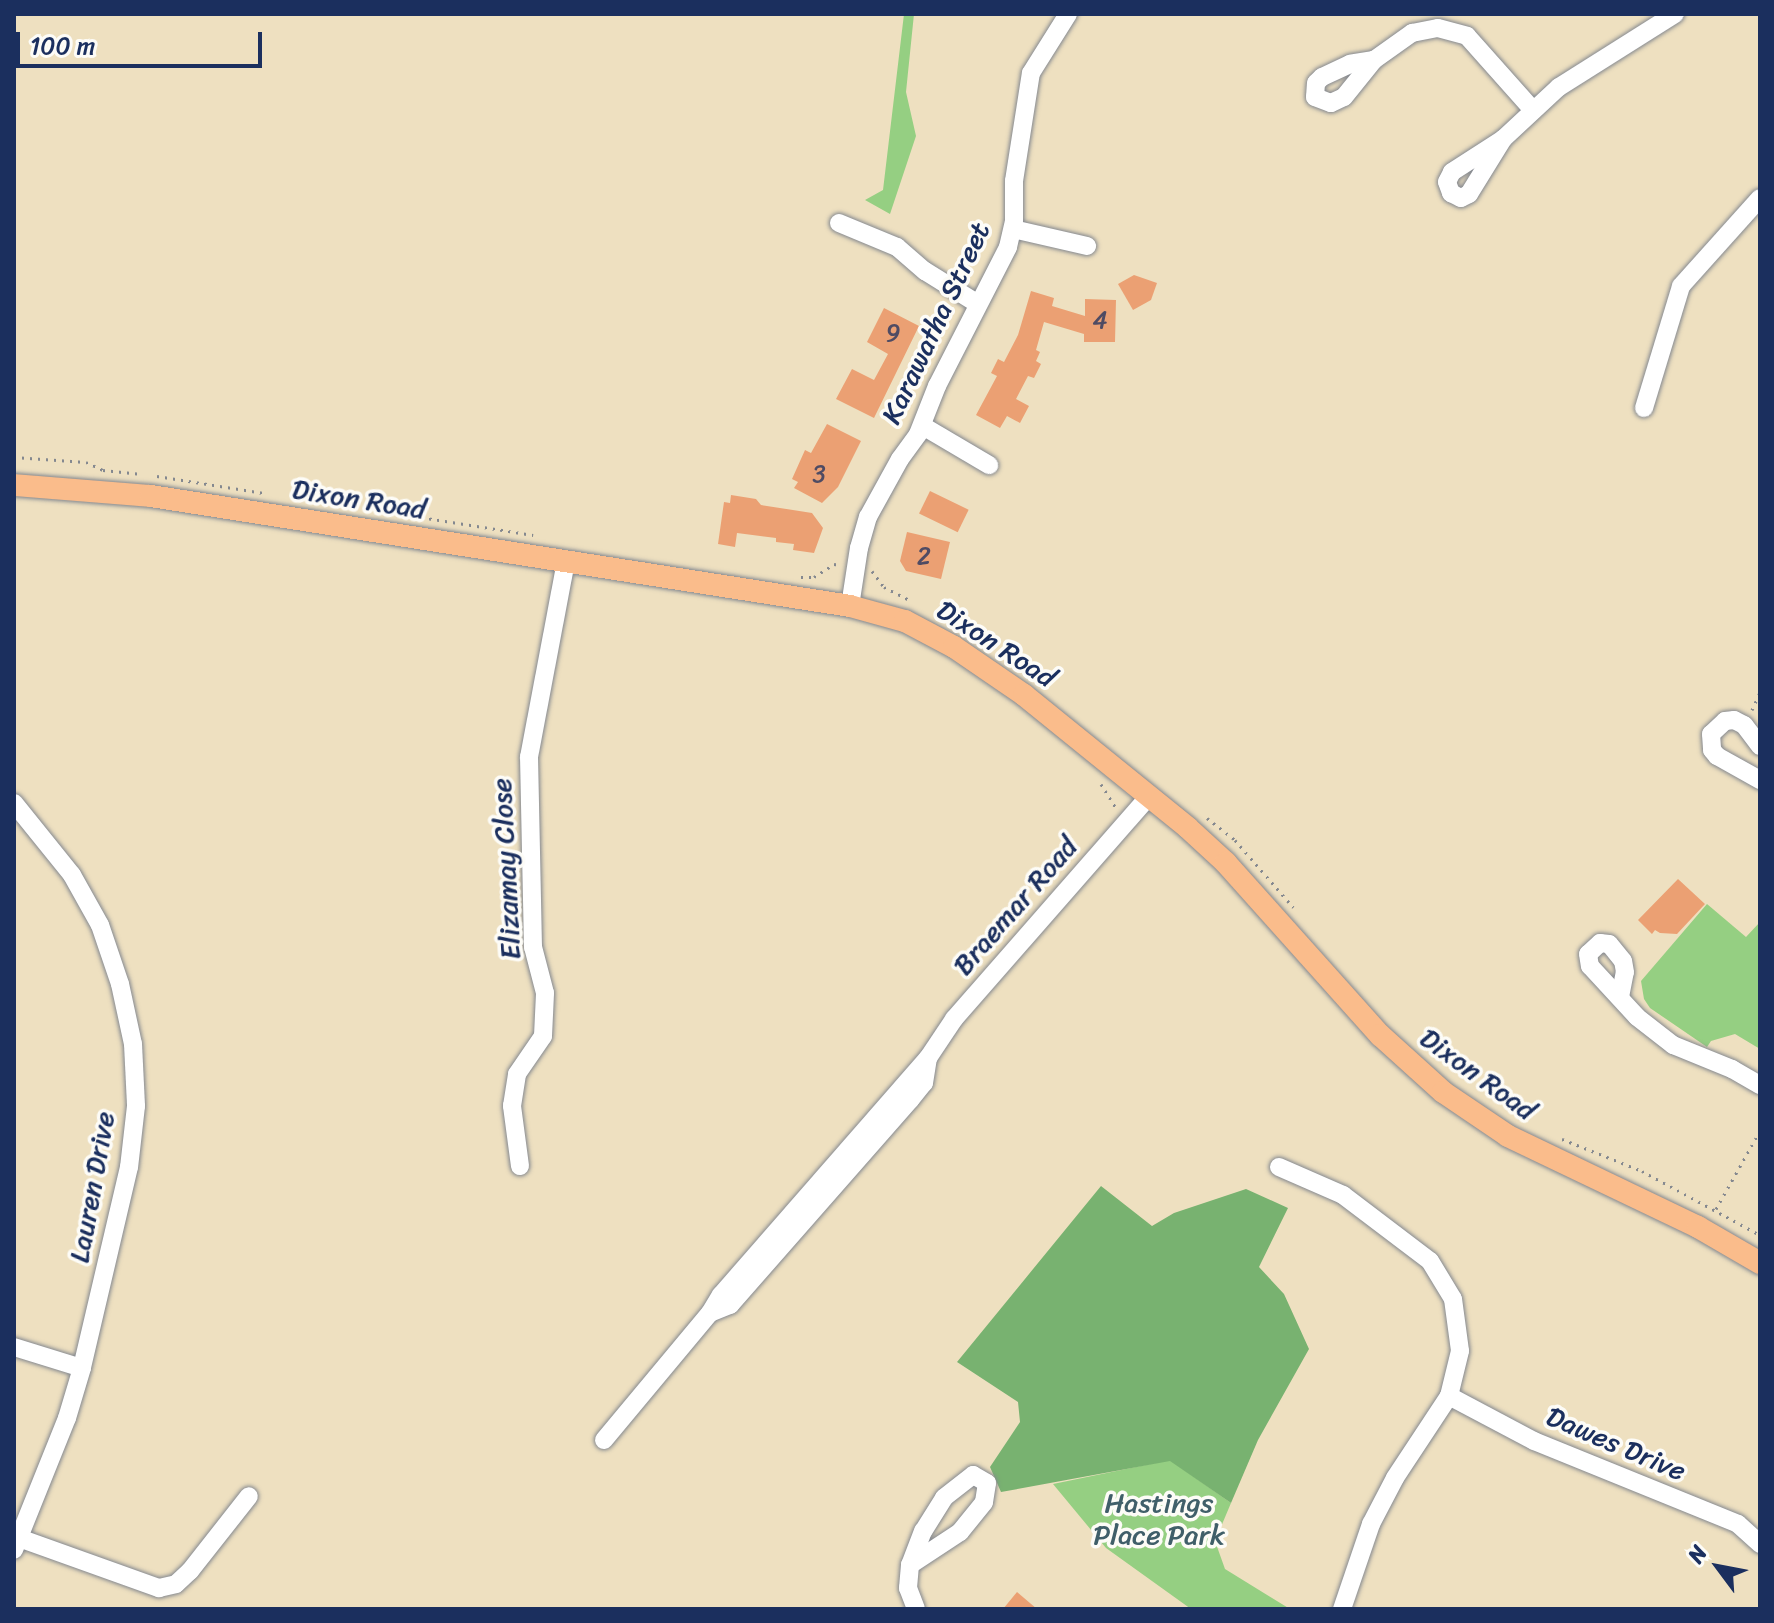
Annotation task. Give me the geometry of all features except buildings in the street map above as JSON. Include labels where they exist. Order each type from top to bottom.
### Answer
[{"type":"main road","name":"Dixon Road","points":[[14,485],[151,496],[850,606],[905,621],[954,647],[1024,695],[1226,863],[1380,1035],[1443,1092],[1519,1142],[1698,1227],[1760,1263]]},
{"type":"street","name":"Karawatha Street","points":[[850,606],[859,548],[868,517],[923,426],[934,392],[1003,258],[1013,229],[1014,181],[1031,73],[1068,14]]},
{"type":"street","points":[[1503,139],[1532,109],[1572,78],[1675,14]]},
{"type":"street","points":[[1374,60],[1412,33],[1438,28],[1467,36],[1532,109]]},
{"type":"street","points":[[1644,408],[1681,286],[1760,198]]},
{"type":"street","points":[[839,223],[897,247],[925,271],[978,304]]},
{"type":"street","points":[[1013,229],[1087,246]]},
{"type":"street","points":[[923,426],[989,465]]},
{"type":"street","name":"Elizamay Close","points":[[520,1166],[512,1106],[517,1074],[543,1036],[545,993],[533,947],[529,757],[566,562]]},
{"type":"street","points":[[1760,746],[1744,725],[1734,720],[1725,721],[1711,734],[1712,750],[1717,756],[1760,780]]},
{"type":"street","name":"Braemar Road","points":[[604,1440],[710,1313],[721,1295],[928,1058],[954,1019],[1149,796]]},
{"type":"street","name":"Lauren Drive","points":[[14,803],[72,875],[100,925],[120,984],[133,1044],[136,1106],[129,1167],[82,1368],[67,1418],[16,1544]]},
{"type":"street","points":[[1620,997],[1637,1017],[1673,1045],[1732,1069],[1760,1085]]},
{"type":"street","points":[[1279,1167],[1343,1195],[1430,1261],[1453,1299],[1460,1351],[1449,1396],[1395,1478],[1377,1513],[1353,1570],[1342,1609]]},
{"type":"street","points":[[14,1347],[82,1368]]},
{"type":"street","name":"Dawes Drive","points":[[1449,1396],[1548,1447],[1738,1524],[1760,1544]]},
{"type":"street","points":[[910,1565],[960,1532],[984,1502],[987,1483],[973,1475],[944,1498],[923,1531],[910,1565],[908,1588],[916,1609]]},
{"type":"street","points":[[16,1544],[159,1588],[176,1584],[190,1571],[249,1496]]},
{"type":"path","points":[[14,457],[86,462],[103,470],[268,493]]},
{"type":"path","points":[[377,510],[534,535]]},
{"type":"path","points":[[787,575],[814,577],[834,564],[841,565]]},
{"type":"path","points":[[871,571],[876,572],[884,587],[921,607]]},
{"type":"path","points":[[999,654],[1058,696]]},
{"type":"path","points":[[1754,707],[1760,692]]},
{"type":"path","points":[[1093,777],[1116,808]]},
{"type":"path","points":[[1199,811],[1235,840],[1296,910]]},
{"type":"path","points":[[1716,1209],[1760,1131]]},
{"type":"path","points":[[1551,1135],[1642,1171],[1760,1235]]},
{"type":"green space","points":[[904,14],[914,14],[906,92],[916,136],[890,214],[865,200],[883,190]]},
{"type":"green space","points":[[1707,904],[1746,937],[1760,922],[1760,1049],[1735,1034],[1711,1041],[1707,1047],[1650,1008],[1644,999],[1641,981]]},
{"type":"green space","points":[[1101,1186],[1152,1226],[1174,1213],[1246,1189],[1288,1208],[1259,1267],[1284,1294],[1309,1349],[1258,1440],[1231,1503],[1170,1461],[1001,1492],[990,1467],[1020,1422],[1018,1402],[957,1362]]},
{"type":"green space","name":"Hastings Place Park","points":[[1170,1460],[1231,1503],[1215,1541],[1225,1569],[1290,1609],[1191,1609],[1106,1548],[1053,1484]]}]
